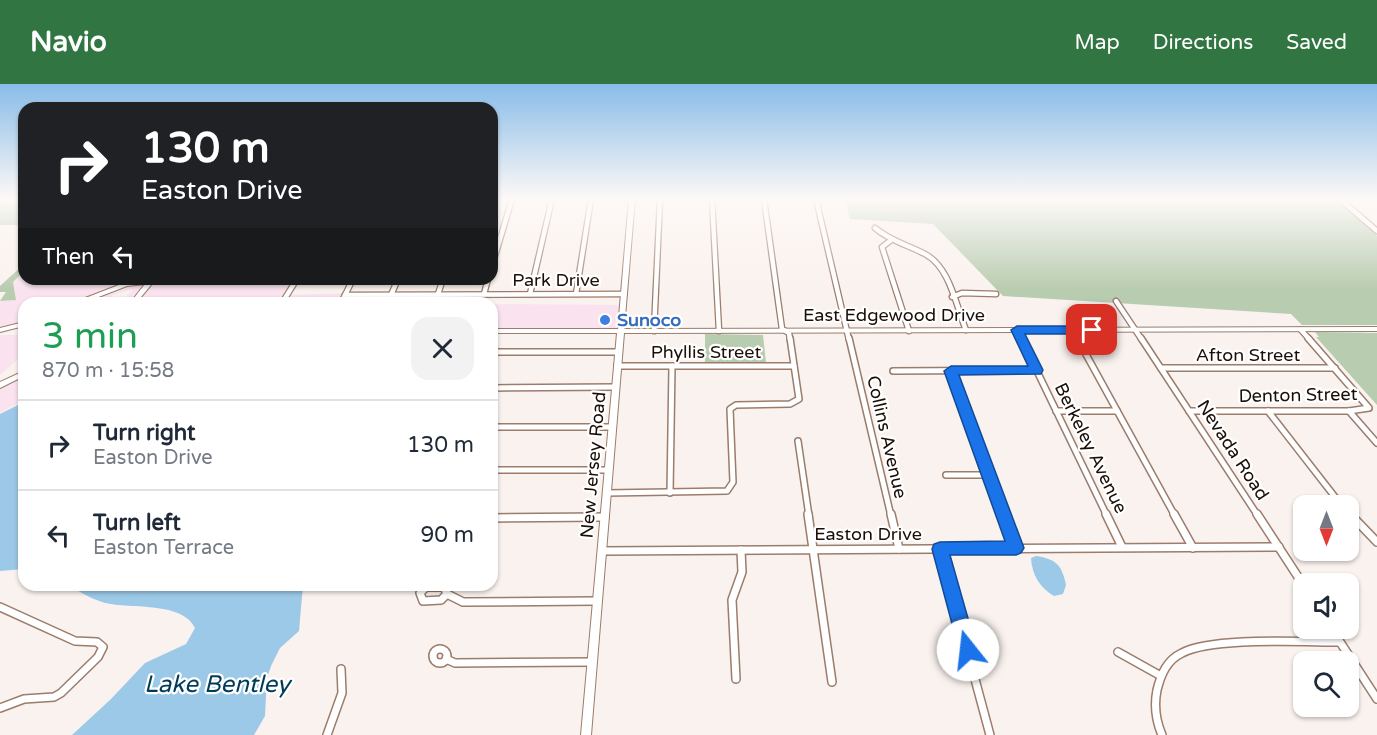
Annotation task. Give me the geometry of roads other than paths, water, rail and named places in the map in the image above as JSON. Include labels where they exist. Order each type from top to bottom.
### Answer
[{"type":"street","points":[[498,246],[503,229]]},
{"type":"street","points":[[530,294],[545,229]]},
{"type":"street","points":[[576,294],[586,229]]},
{"type":"street","name":"New Jersey Road","points":[[586,735],[629,229]]},
{"type":"street","points":[[654,331],[659,229]]},
{"type":"street","points":[[714,229],[721,331]]},
{"type":"street","points":[[607,493],[723,493],[730,489],[734,482],[730,409],[736,405],[795,404],[799,399],[789,333],[782,328],[769,229]]},
{"type":"street","name":"Collins Avenue","points":[[823,229],[898,549]]},
{"type":"street","points":[[877,229],[890,241],[903,243],[934,260],[940,268],[966,330]]},
{"type":"street","points":[[890,241],[882,247],[909,331]]},
{"type":"street","points":[[91,297],[123,285]]},
{"type":"street","points":[[138,297],[148,285]]},
{"type":"street","points":[[345,295],[350,285]]},
{"type":"street","points":[[391,295],[395,285]]},
{"type":"street","points":[[438,294],[441,285]]},
{"type":"street","points":[[484,294],[486,285]]},
{"type":"street","points":[[952,297],[965,293],[996,294]]},
{"type":"street","name":"Park Drive","points":[[345,295],[624,294]]},
{"type":"street","name":"Nevada Road","points":[[1116,301],[1295,573]]},
{"type":"street","points":[[0,330],[18,326]]},
{"type":"street","name":"Berkeley Avenue","points":[[1017,330],[1122,547]]},
{"type":"street","points":[[1072,330],[1193,548]]},
{"type":"street","points":[[1301,330],[1335,368]]},
{"type":"street","name":"East Edgewood Drive","points":[[498,331],[1377,330]]},
{"type":"street","points":[[498,352],[618,352]]},
{"type":"street","name":"Phyllis Street","points":[[617,366],[794,366]]},
{"type":"street","points":[[670,493],[672,366]]},
{"type":"street","name":"Afton Street","points":[[1161,368],[1335,368]]},
{"type":"street","name":"Denton Street","points":[[1189,411],[1349,411],[1364,410],[1369,407],[1335,368]]},
{"type":"street","points":[[893,371],[1037,370]]},
{"type":"street","points":[[951,371],[1016,548]]},
{"type":"street","points":[[0,386],[18,375]]},
{"type":"street","points":[[498,388],[615,387]]},
{"type":"street","points":[[1056,411],[1117,411]]},
{"type":"street","points":[[1268,411],[1333,495]]},
{"type":"street","points":[[1349,411],[1377,443]]},
{"type":"street","points":[[498,427],[612,427]]},
{"type":"street","points":[[798,441],[832,682]]},
{"type":"street","points":[[498,470],[609,470]]},
{"type":"street","points":[[946,475],[989,475]]},
{"type":"street","points":[[498,518],[605,517]]},
{"type":"street","points":[[1359,523],[1377,542]]},
{"type":"street","name":"Easton Drive","points":[[602,551],[1279,548]]},
{"type":"street","points":[[940,549],[990,735]]},
{"type":"street","points":[[736,679],[732,600],[742,572],[741,550]]},
{"type":"street","points":[[447,594],[463,602],[597,601]]},
{"type":"street","points":[[0,608],[75,641],[97,642],[103,647],[98,657],[61,693],[54,697],[24,699],[0,708]]},
{"type":"street","points":[[1337,639],[1377,699]]},
{"type":"street","points":[[1162,735],[1155,704],[1157,686],[1168,665],[1179,654],[1203,644],[1339,642]]},
{"type":"street","points":[[1118,652],[1161,676]]},
{"type":"street","points":[[446,659],[455,663],[592,662]]},
{"type":"street","points":[[327,735],[343,688],[344,677],[340,669]]},
{"type":"water","points":[[18,405],[18,570],[0,571],[0,414]]},
{"type":"water","points":[[1036,556],[1054,561],[1060,568],[1066,585],[1063,594],[1054,596],[1041,585],[1032,564],[1031,558]]},
{"type":"water","name":"Lake Bentley","points":[[79,591],[302,591],[299,631],[280,648],[271,666],[267,678],[265,716],[254,735],[72,735],[145,663],[186,644],[195,628],[188,619],[178,613],[102,602]]},
{"type":"place","name":"Sunoco","points":[[605,320]]}]
